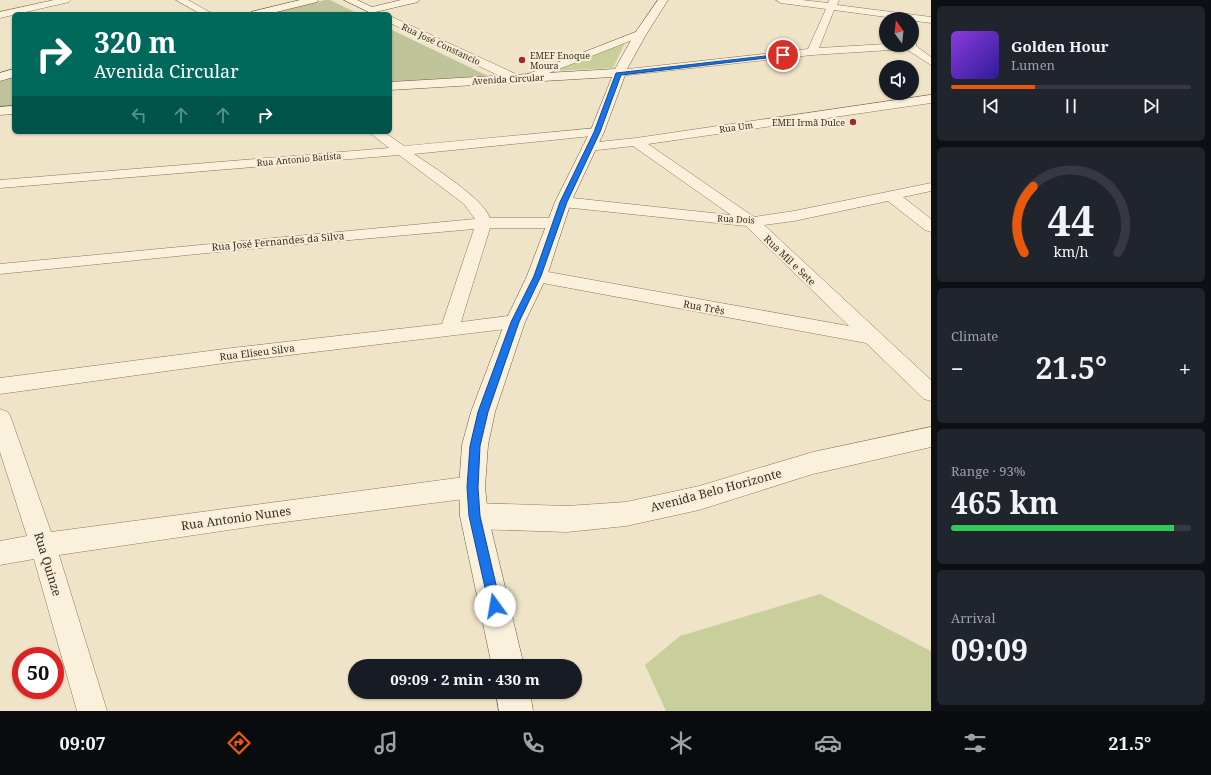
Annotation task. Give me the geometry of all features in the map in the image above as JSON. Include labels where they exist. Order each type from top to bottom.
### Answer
[{"type":"main road","points":[[263,12],[312,0]]},
{"type":"main road","points":[[349,0],[375,12],[414,0]]},
{"type":"main road","points":[[507,659],[473,501],[475,446],[483,412],[515,322],[538,276],[563,202],[593,139],[612,66],[641,33],[663,0]]},
{"type":"main road","name":"Rua José Constancio","points":[[392,20],[520,78]]},
{"type":"main road","name":"Avenida Circular","points":[[392,86],[520,78],[612,66]]},
{"type":"main road","points":[[0,77],[12,74]]},
{"type":"main road","points":[[0,111],[12,110]]},
{"type":"main road","name":"Avenida Belo Horizonte","points":[[473,501],[567,519],[626,514],[699,498],[813,463],[931,437]]},
{"type":"main road","points":[[514,699],[516,711]]},
{"type":"street","points":[[21,12],[66,0]]},
{"type":"street","points":[[181,0],[204,12]]},
{"type":"street","points":[[782,0],[833,3],[931,20]]},
{"type":"street","points":[[812,52],[833,3]]},
{"type":"street","points":[[7,4],[16,12]]},
{"type":"street","points":[[0,15],[12,14]]},
{"type":"street","points":[[520,78],[641,33]]},
{"type":"street","name":"Avenida Circular","points":[[919,44],[925,44]]},
{"type":"street","name":"Avenida Circular","points":[[612,66],[879,47]]},
{"type":"street","points":[[917,52],[931,62]]},
{"type":"street","points":[[584,55],[612,66]]},
{"type":"street","name":"Rua Um","points":[[593,139],[636,142],[931,99]]},
{"type":"street","points":[[379,134],[469,201],[481,214],[484,223],[449,330]]},
{"type":"street","name":"Rua Antonio Batista","points":[[0,184],[400,151],[593,139]]},
{"type":"street","name":"Rua Mil e Sete","points":[[636,142],[751,222],[870,338],[931,393]]},
{"type":"street","name":"Rua Dois","points":[[563,202],[751,222],[794,216],[931,187]]},
{"type":"street","points":[[892,196],[931,227]]},
{"type":"street","name":"Rua José Fernandes da Silva","points":[[0,269],[227,246],[484,223],[556,223]]},
{"type":"street","name":"Rua Três","points":[[538,276],[870,338]]},
{"type":"street","name":"Rua Eliseu Silva","points":[[0,386],[232,355],[515,322]]},
{"type":"street","name":"Rua Quinze","points":[[0,418],[43,545],[92,711]]},
{"type":"street","name":"Rua Antonio Nunes","points":[[0,553],[43,545],[269,513],[473,501]]},
{"type":"green space","points":[[330,0],[355,12],[276,12]]},
{"type":"green space","points":[[392,30],[490,77],[392,83]]},
{"type":"green space","points":[[625,43],[613,68],[552,71]]},
{"type":"green space","points":[[12,77],[12,106],[0,107],[0,80]]},
{"type":"green space","points":[[820,594],[931,651],[931,711],[666,711],[645,665],[680,636]]},
{"type":"place","name":"EMEF Enoque Moura","points":[[522,60]]},
{"type":"place","name":"EMEI Irmã Dulce","points":[[853,122]]},
{"type":"route","points":[[495,606],[474,516],[472,487],[475,446],[483,412],[515,322],[538,276],[563,202],[597,132],[618,73],[783,55]]}]
